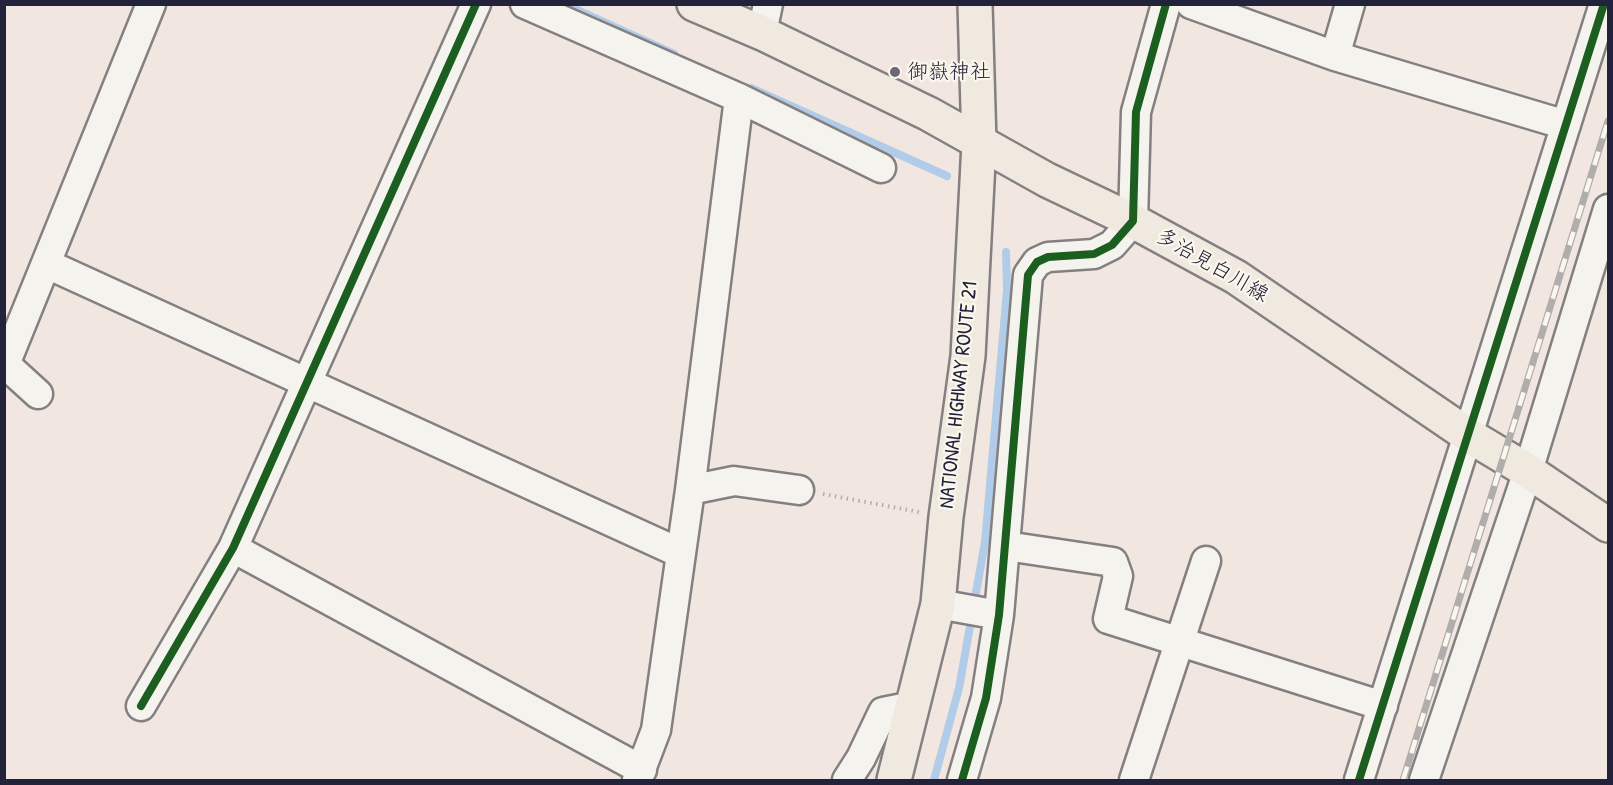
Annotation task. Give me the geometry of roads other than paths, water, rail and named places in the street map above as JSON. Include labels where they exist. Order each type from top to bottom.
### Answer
[{"type":"main road","name":"多治見白川線","points":[[694,4],[765,19],[979,143],[1047,180],[1133,220],[1236,277],[1468,435],[1528,471],[1608,525]]},
{"type":"main road","name":"NATIONAL HIGHWAY ROUTE 21","points":[[894,780],[938,604],[946,517],[968,356],[979,143],[975,4]]},
{"type":"street","points":[[39,394],[5,364],[151,4]]},
{"type":"street","points":[[141,706],[232,548],[476,4]]},
{"type":"street","points":[[525,4],[739,98],[881,168]]},
{"type":"street","points":[[962,780],[986,698],[999,615],[1028,276],[1037,262],[1048,257],[1094,254],[1112,245],[1133,220],[1136,112],[1166,4]]},
{"type":"street","points":[[1191,4],[1335,56],[1566,125]]},
{"type":"street","points":[[1335,56],[1350,4]]},
{"type":"street","points":[[1359,780],[1604,4]]},
{"type":"street","points":[[232,548],[640,775],[656,730],[690,490],[739,98]]},
{"type":"street","points":[[1424,780],[1528,471],[1608,209]]},
{"type":"street","points":[[47,264],[681,553]]},
{"type":"street","points":[[690,490],[734,481],[799,490]]},
{"type":"street","points":[[1006,546],[1113,562],[1118,576],[1108,619],[1383,706]]},
{"type":"street","points":[[1134,780],[1206,561]]},
{"type":"street","points":[[938,604],[999,615]]},
{"type":"street","points":[[847,780],[861,758],[883,712],[913,706]]},
{"type":"waterway","points":[[564,4],[674,54]]},
{"type":"waterway","points":[[751,88],[947,176]]},
{"type":"waterway","points":[[934,780],[959,688],[985,542],[1007,290],[1006,252]]},
{"type":"railway","points":[[1403,780],[1608,121]]},
{"type":"place","name":"御嶽神社","points":[[895,72]]}]
